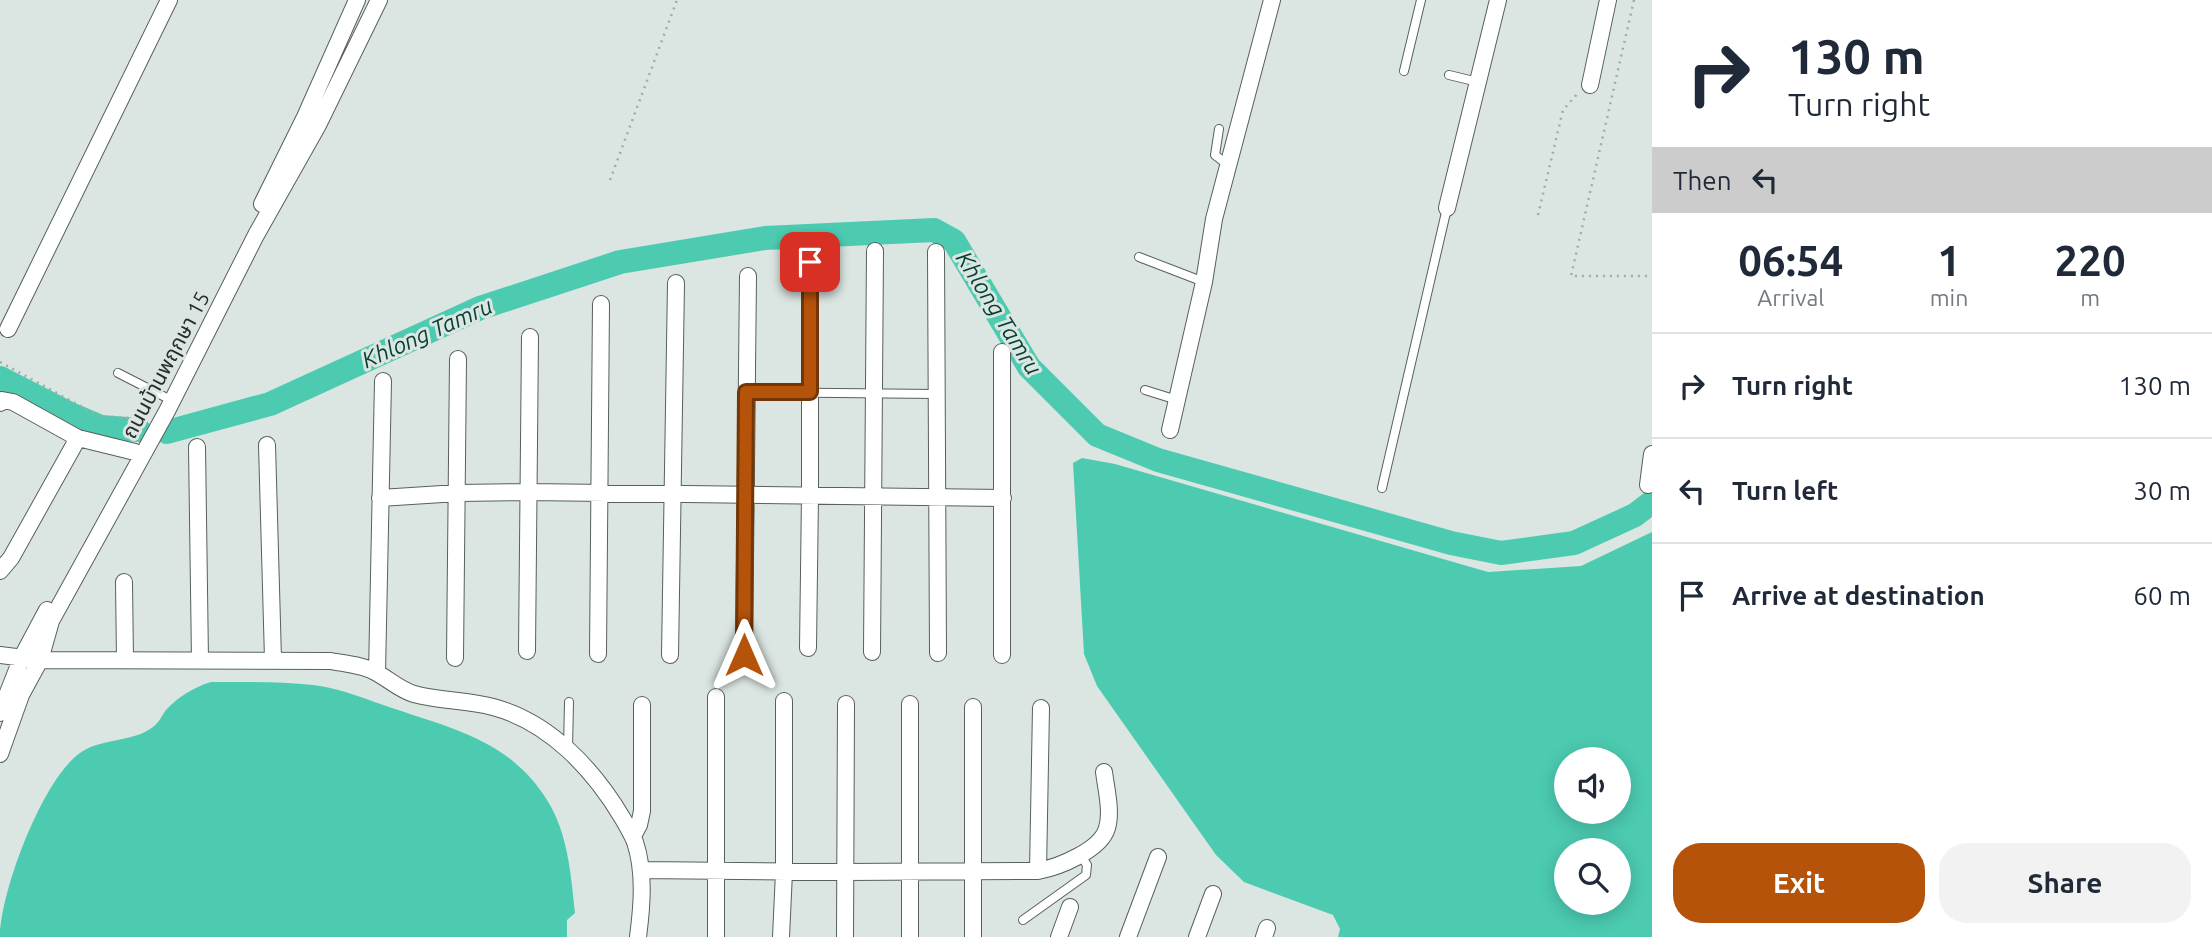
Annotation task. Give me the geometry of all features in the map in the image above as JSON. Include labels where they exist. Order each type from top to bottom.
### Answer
[{"type":"street","points":[[8,329],[169,0]]},
{"type":"street","name":"ถนนบ้านพฤกษา 15","points":[[0,754],[21,695],[40,660],[51,621],[167,411],[312,121],[356,0]]},
{"type":"street","name":"ถนนบ้านพฤกษา 15","points":[[0,713],[22,657],[379,0]]},
{"type":"street","points":[[1170,430],[1204,282],[1214,219],[1272,0]]},
{"type":"street","points":[[1447,208],[1498,0]]},
{"type":"street","points":[[1590,85],[1608,0]]},
{"type":"street","points":[[873,652],[875,251]]},
{"type":"street","points":[[936,252],[938,653]]},
{"type":"street","points":[[808,649],[810,262]]},
{"type":"street","points":[[744,655],[748,276]]},
{"type":"street","points":[[670,655],[676,283]]},
{"type":"street","points":[[598,654],[601,304]]},
{"type":"street","points":[[527,651],[530,337]]},
{"type":"street","points":[[1002,352],[1002,655]]},
{"type":"street","points":[[455,657],[458,359]]},
{"type":"street","points":[[377,673],[383,381]]},
{"type":"street","points":[[0,403],[2,400],[13,402],[78,438],[135,452]]},
{"type":"street","points":[[0,571],[11,558],[78,438]]},
{"type":"street","points":[[267,445],[273,660]]},
{"type":"street","points":[[197,447],[200,660]]},
{"type":"street","points":[[1648,485],[1652,454]]},
{"type":"street","points":[[380,498],[528,492],[1003,498]]},
{"type":"street","points":[[124,582],[125,660]]},
{"type":"street","points":[[0,655],[40,660],[331,662],[359,666],[377,673],[412,694],[494,707],[526,721],[568,749],[586,766],[633,836],[641,870],[638,937]]},
{"type":"street","points":[[716,697],[716,937]]},
{"type":"street","points":[[781,937],[784,872],[784,701]]},
{"type":"street","points":[[845,937],[846,704]]},
{"type":"street","points":[[910,704],[910,937]]},
{"type":"street","points":[[633,836],[642,811],[642,705]]},
{"type":"street","points":[[973,706],[973,937]]},
{"type":"street","points":[[1038,871],[1041,708]]},
{"type":"street","points":[[641,870],[1038,871],[1070,862],[1107,831],[1109,822],[1104,772]]},
{"type":"street","points":[[1128,937],[1158,856]]},
{"type":"street","points":[[1197,937],[1213,894]]},
{"type":"street","points":[[1059,937],[1070,907]]},
{"type":"lane","points":[[1404,71],[1421,0]]},
{"type":"lane","points":[[1448,75],[1478,82]]},
{"type":"lane","points":[[1219,129],[1215,155],[1228,165]]},
{"type":"lane","points":[[1382,488],[1447,208]]},
{"type":"lane","points":[[1139,257],[1204,282]]},
{"type":"lane","points":[[118,373],[165,397]]},
{"type":"lane","points":[[1144,390],[1177,400]]},
{"type":"lane","points":[[746,392],[937,394]]},
{"type":"lane","points":[[568,749],[569,702]]},
{"type":"lane","points":[[1023,920],[1086,875],[1087,865],[1080,854]]},
{"type":"path","points":[[610,180],[677,0]]},
{"type":"path","points":[[1634,0],[1571,276],[1652,276]]},
{"type":"path","points":[[1538,215],[1563,110],[1576,94],[1590,85]]},
{"type":"path","points":[[0,362],[99,416],[152,420]]},
{"type":"shaded area","points":[[1082,458],[1115,464],[1488,572],[1581,566],[1652,532],[1652,937],[1338,937],[1340,929],[1333,915],[1244,882],[1216,855],[1097,686],[1084,654],[1073,463]]},
{"type":"shaded area","points":[[211,682],[288,683],[333,689],[460,731],[499,751],[533,780],[560,826],[575,913],[567,920],[567,937],[0,937],[7,892],[27,836],[54,783],[68,764],[91,747],[145,732],[181,697]]},
{"type":"waterway","name":"Khlong Tamru","points":[[167,432],[270,404],[480,308],[620,262],[765,238],[934,230],[954,241],[1029,367],[1097,435],[1158,460],[1451,543],[1501,553],[1574,543],[1635,515],[1652,502]]},
{"type":"waterway","name":"Khlong Tamru","points":[[0,378],[101,427],[139,430]]},
{"type":"route","points":[[744,655],[746,392],[810,392],[810,262]]}]
